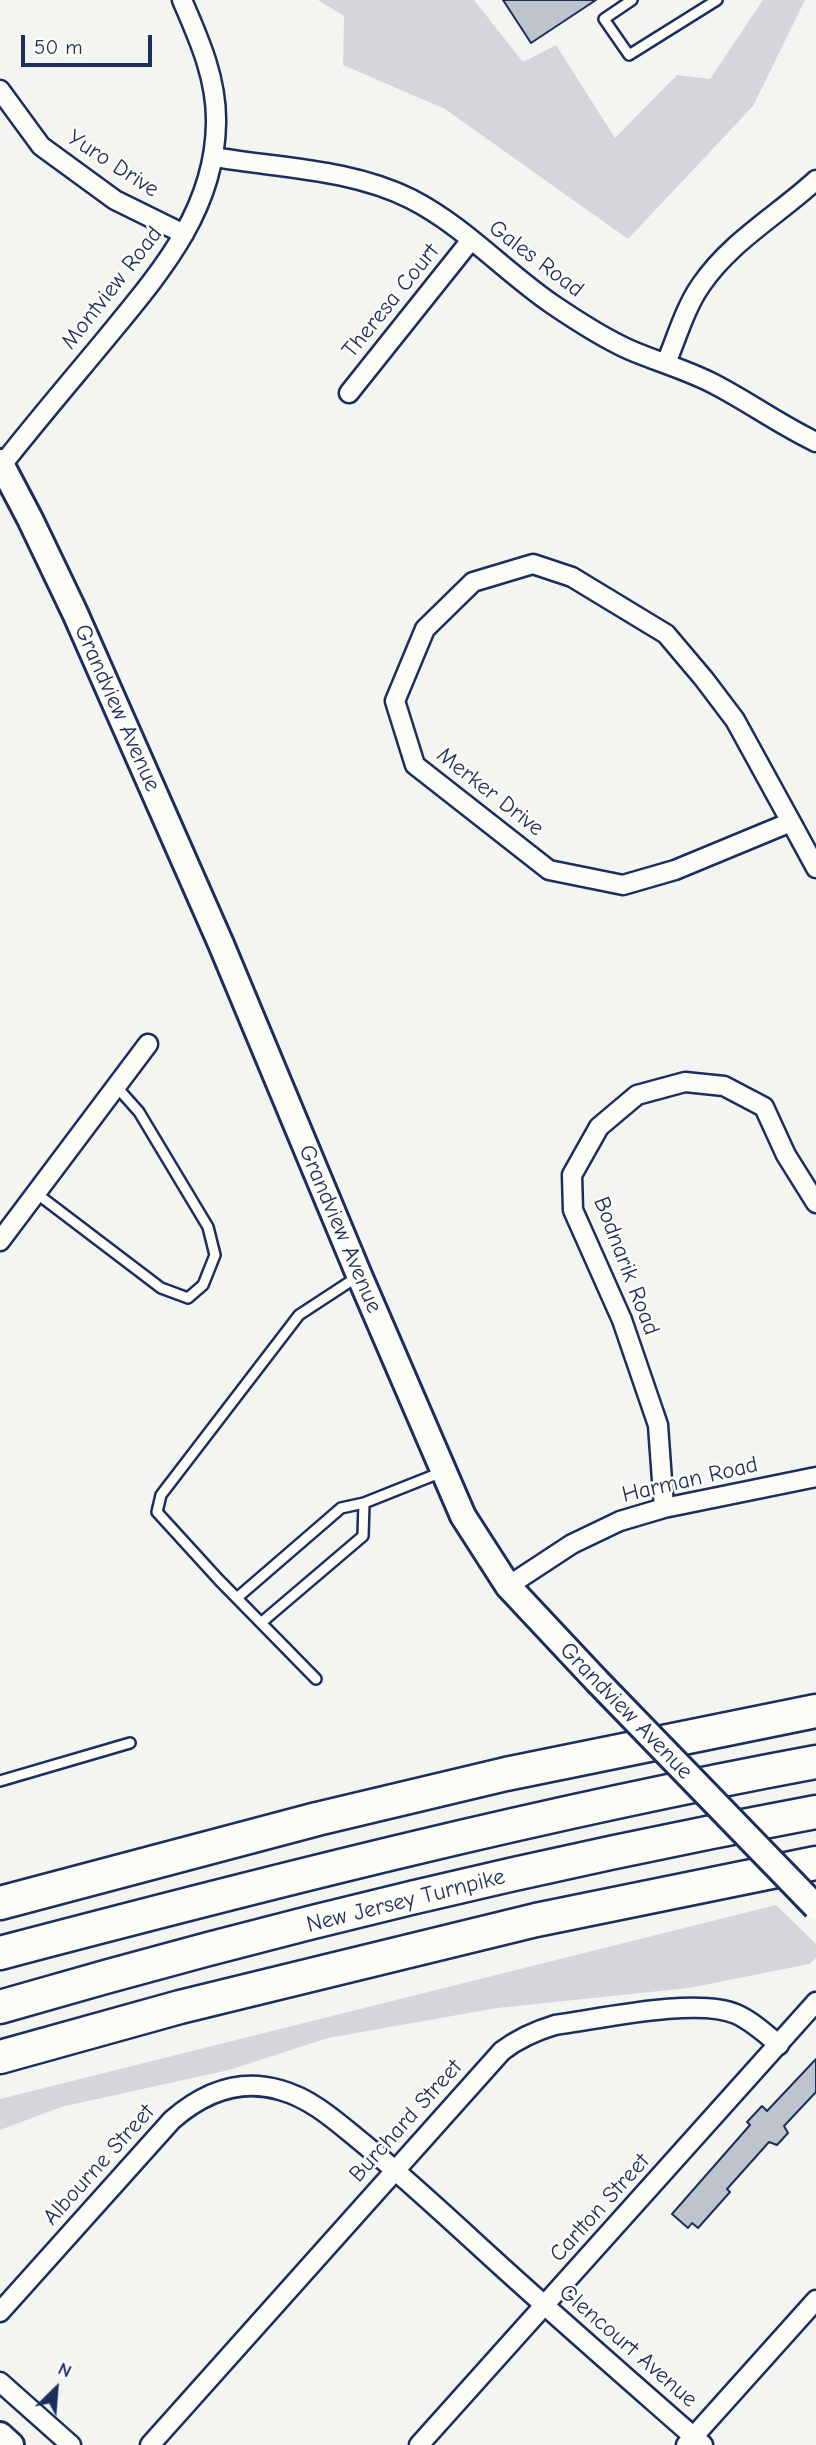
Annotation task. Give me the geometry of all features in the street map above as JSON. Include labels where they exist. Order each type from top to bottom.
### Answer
[{"type":"highway","points":[[0,1903],[317,1819],[506,1774],[816,1711]]},
{"type":"highway","points":[[0,1953],[301,1875],[703,1783],[816,1762]]},
{"type":"highway","name":"New Jersey Turnpike","points":[[0,2007],[165,1960],[526,1872],[816,1812]]},
{"type":"highway","points":[[0,2057],[180,2007],[536,1920],[816,1863]]},
{"type":"street","name":"Montview Road","points":[[1,463],[155,279],[198,209],[214,157],[214,91],[204,52],[182,0]]},
{"type":"street","name":"Yuro Drive","points":[[0,90],[41,146],[116,200],[184,234]]},
{"type":"street","name":"Gales Road","points":[[214,157],[331,174],[410,199],[443,219],[551,303],[586,325],[629,349],[714,384],[779,424],[816,442]]},
{"type":"street","points":[[666,363],[699,287],[714,267],[738,243],[816,180]]},
{"type":"street","name":"Theresa Court","points":[[349,393],[471,240]]},
{"type":"street","name":"Grandview Avenue","points":[[1,463],[75,613],[220,944],[463,1516],[509,1586],[816,1907]]},
{"type":"street","name":"Merker Drive","points":[[791,822],[675,870],[623,885],[548,870],[415,765],[395,701],[425,629],[473,582],[533,564],[572,577],[666,634],[704,678],[735,720],[791,822],[816,868]]},
{"type":"street","points":[[0,1241],[148,1044]]},
{"type":"street","name":"Bodnarik Road","points":[[664,1508],[658,1425],[622,1320],[573,1210],[572,1175],[599,1127],[637,1095],[685,1082],[724,1086],[764,1107],[786,1155],[816,1203]]},
{"type":"street","name":"Harman Road","points":[[509,1586],[572,1544],[620,1521],[664,1508],[816,1477]]},
{"type":"street","name":"Carlton Street","points":[[419,2445],[816,2002]]},
{"type":"street","name":"Burchard Street","points":[[150,2445],[502,2051],[516,2040],[555,2025],[692,2006],[736,2014],[779,2045]]},
{"type":"street","name":"Glencourt Avenue","points":[[255,2086],[278,2089],[301,2097],[324,2111],[395,2170],[694,2442]]},
{"type":"street","name":"Albourne Street","points":[[0,2312],[172,2120],[190,2104],[209,2093],[255,2086]]},
{"type":"street","points":[[694,2442],[816,2300]]},
{"type":"street","points":[[0,2382],[71,2445]]},
{"type":"street","points":[[0,2435],[11,2445]]},
{"type":"lane","points":[[632,0],[604,19],[629,55],[718,0]]},
{"type":"lane","points":[[36,1193],[161,1287],[188,1298],[203,1284],[215,1255],[208,1227],[139,1112],[116,1085]]},
{"type":"lane","points":[[316,1679],[219,1580],[157,1511],[161,1495],[299,1315],[359,1275]]},
{"type":"lane","points":[[238,1597],[341,1508],[364,1503],[443,1471]]},
{"type":"lane","points":[[262,1622],[363,1536],[364,1503]]},
{"type":"lane","points":[[0,1781],[130,1743]]},
{"type":"shaded area","points":[[318,0],[474,0],[523,62],[556,45],[615,138],[677,75],[710,79],[763,0],[805,0],[753,106],[628,239],[445,109],[343,65],[344,16]]},
{"type":"shaded area","points":[[776,1905],[816,1944],[816,1958],[809,1964],[689,1988],[497,2008],[328,2038],[229,2070],[61,2107],[0,2130],[0,2099]]},
{"type":"building","points":[[503,0],[596,0],[531,43]]},
{"type":"building","points":[[816,2059],[816,2092],[784,2126],[788,2133],[777,2145],[769,2142],[727,2189],[730,2192],[698,2228],[692,2223],[688,2228],[672,2214],[750,2125],[747,2122],[762,2106],[767,2111]]}]
